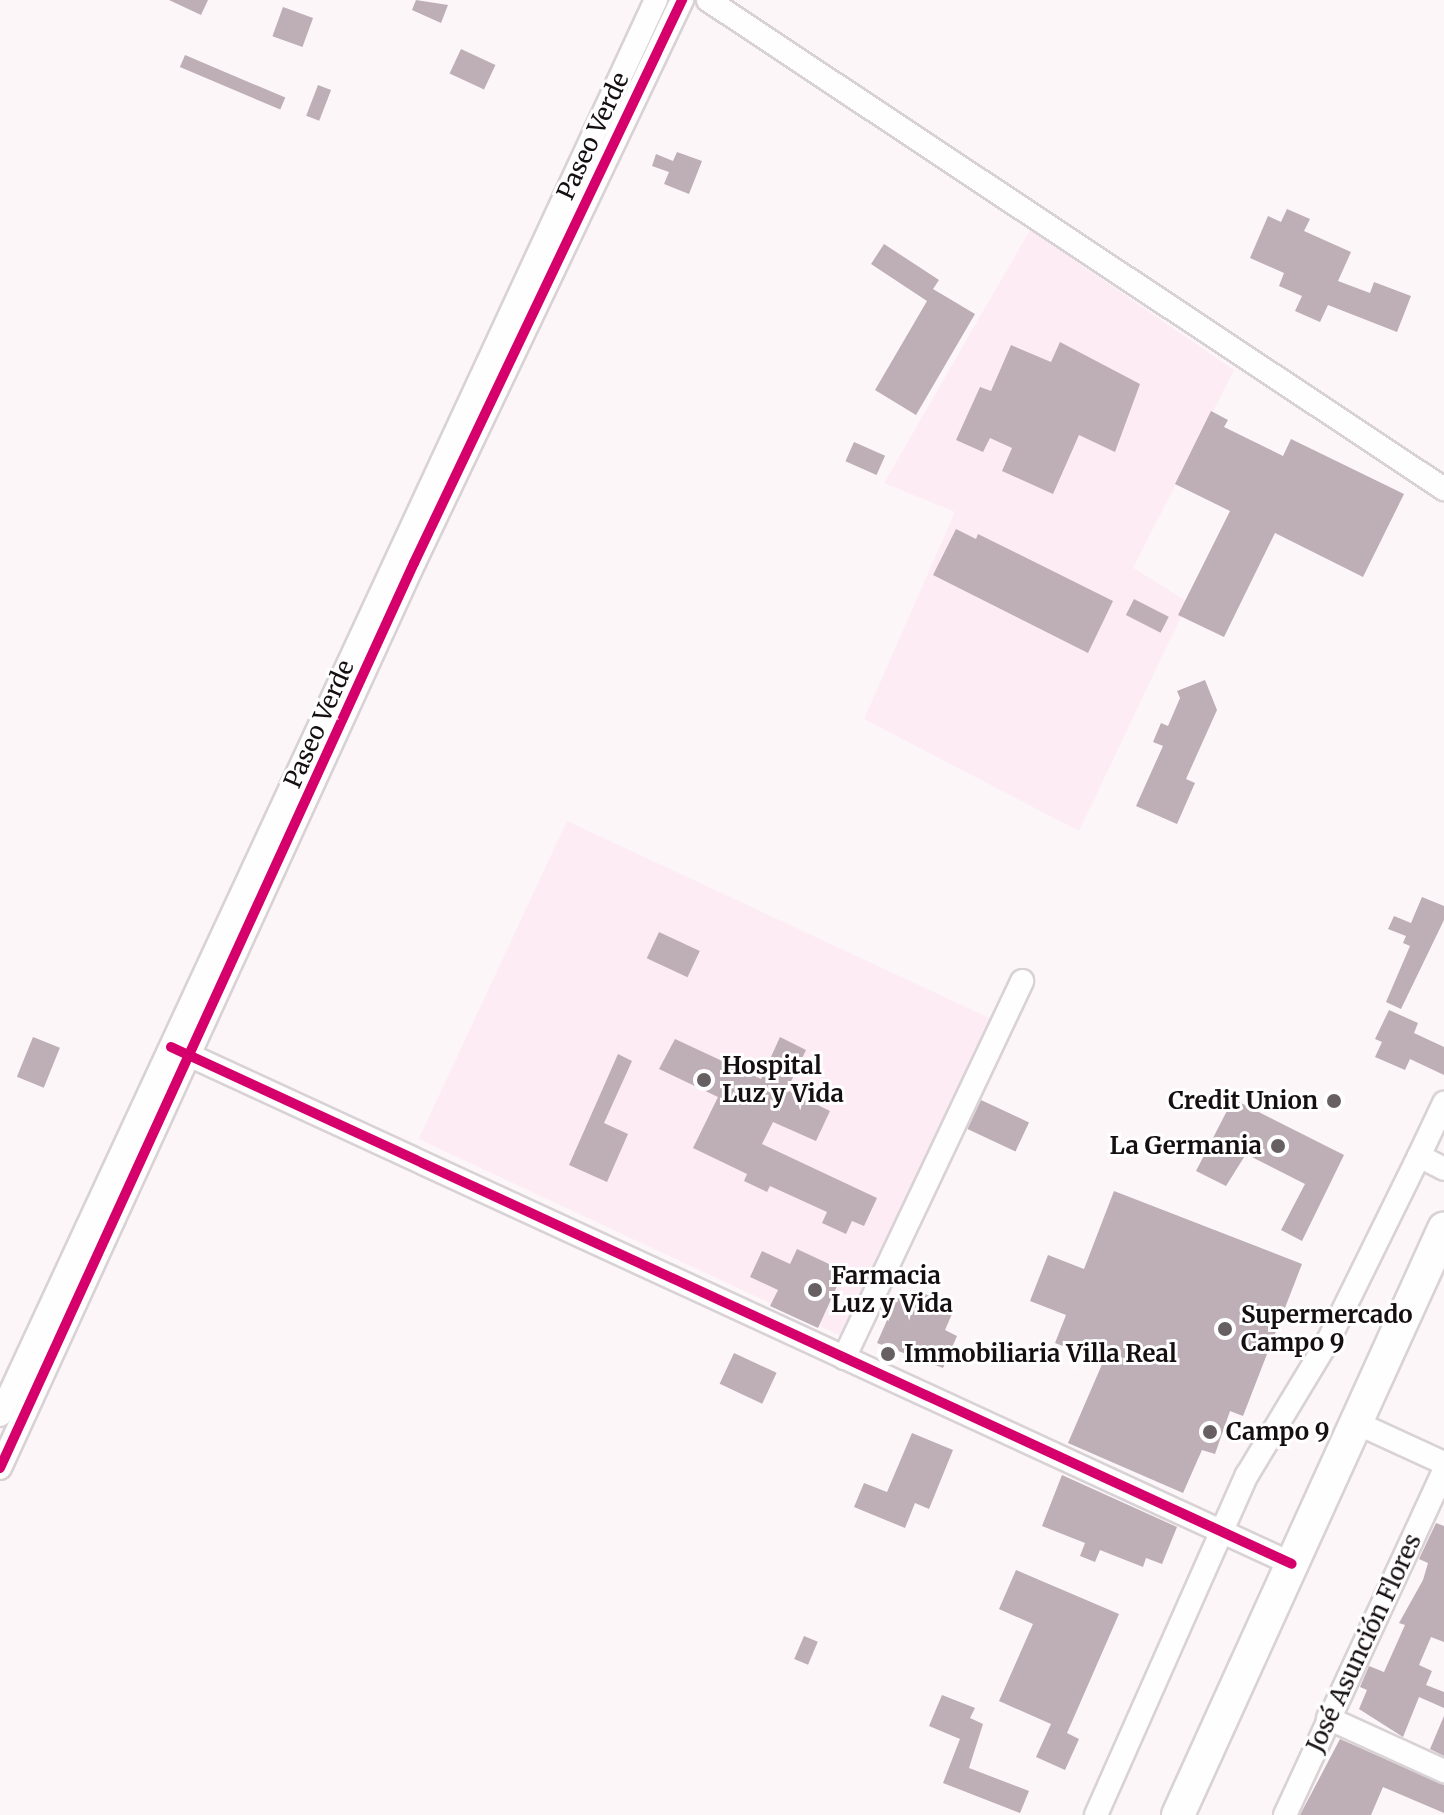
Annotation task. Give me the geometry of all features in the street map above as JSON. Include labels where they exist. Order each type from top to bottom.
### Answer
[{"type":"highway","points":[[1178,1815],[1444,1229]]},
{"type":"highway","points":[[1192,1815],[1444,1270]]},
{"type":"street","name":"Paseo Verde","points":[[0,1468],[8,1430],[407,560],[656,0]]},
{"type":"street","name":"Paseo Verde","points":[[407,560],[682,0]]},
{"type":"street","points":[[708,0],[1444,489]]},
{"type":"street","points":[[844,1358],[1022,981]]},
{"type":"street","name":"Paseo Verde","points":[[0,1415],[181,1051]]},
{"type":"street","points":[[181,1051],[1292,1564]]},
{"type":"street","points":[[1096,1815],[1226,1532],[1247,1475],[1329,1339],[1444,1103]]},
{"type":"street","points":[[1419,1156],[1444,1169]]},
{"type":"street","points":[[1370,1429],[1444,1463]]},
{"type":"street","name":"José Asunción Flores","points":[[1285,1815],[1444,1471]]},
{"type":"street","points":[[1328,1718],[1444,1771]]},
{"type":"shaded area","points":[[1030,230],[1234,370],[1133,568],[1188,602],[1079,831],[864,719],[955,512],[884,483]]},
{"type":"shaded area","name":"Hospital Luz y Vida","points":[[567,821],[992,1019],[844,1337],[419,1139]]},
{"type":"building","points":[[169,0],[208,0],[201,15]]},
{"type":"building","points":[[416,0],[448,5],[441,23],[412,10]]},
{"type":"building","points":[[283,7],[313,18],[302,47],[272,36]]},
{"type":"building","points":[[461,49],[495,65],[484,90],[450,73]]},
{"type":"building","points":[[185,55],[285,98],[280,110],[180,67]]},
{"type":"building","points":[[318,85],[331,90],[319,121],[306,116]]},
{"type":"building","points":[[677,152],[702,161],[689,194],[664,184],[669,172],[652,166],[656,154],[673,161]]},
{"type":"building","points":[[1287,209],[1310,219],[1304,231],[1351,252],[1338,281],[1370,293],[1374,282],[1411,296],[1397,332],[1328,305],[1320,322],[1295,311],[1302,296],[1279,286],[1284,273],[1250,258],[1268,216],[1281,222]]},
{"type":"building","points":[[884,244],[939,280],[933,289],[975,314],[916,415],[875,390],[927,301],[871,264]]},
{"type":"building","points":[[1060,342],[1140,384],[1115,452],[1079,435],[1053,494],[1002,471],[1012,448],[990,438],[983,452],[956,440],[980,387],[991,391],[1011,345],[1051,362]]},
{"type":"building","points":[[1211,411],[1228,420],[1224,427],[1283,456],[1291,439],[1404,494],[1363,577],[1275,533],[1224,637],[1178,615],[1230,511],[1175,484]]},
{"type":"building","points":[[854,442],[885,456],[877,475],[845,461]]},
{"type":"building","points":[[956,529],[976,539],[978,534],[1113,601],[1088,653],[933,575]]},
{"type":"building","points":[[1134,599],[1169,617],[1161,633],[1126,615]]},
{"type":"building","points":[[1205,680],[1217,710],[1186,779],[1195,783],[1177,824],[1136,806],[1163,746],[1153,742],[1161,723],[1168,726],[1180,698],[1177,691]]},
{"type":"building","points":[[1422,897],[1444,906],[1444,920],[1401,1009],[1386,1002],[1410,946],[1403,943],[1406,936],[1388,929],[1394,916],[1411,923]]},
{"type":"building","points":[[659,932],[700,951],[688,977],[647,958]]},
{"type":"building","points":[[1389,1010],[1418,1023],[1414,1033],[1444,1047],[1444,1075],[1410,1059],[1405,1070],[1375,1057],[1382,1042],[1375,1039]]},
{"type":"building","points":[[33,1037],[60,1048],[44,1088],[17,1077]]},
{"type":"building","points":[[780,1037],[806,1050],[787,1090],[830,1111],[816,1141],[773,1122],[762,1144],[877,1198],[864,1226],[852,1221],[846,1234],[822,1223],[827,1212],[770,1186],[767,1192],[744,1181],[747,1174],[693,1148],[718,1097],[659,1069],[675,1039],[761,1079]]},
{"type":"building","points":[[618,1054],[632,1061],[604,1123],[628,1134],[607,1182],[569,1165]]},
{"type":"building","name":"La Germania","points":[[1233,1099],[1344,1155],[1302,1241],[1281,1230],[1305,1184],[1246,1154],[1226,1186],[1196,1171]]},
{"type":"building","points":[[981,1100],[1029,1122],[1016,1151],[967,1129]]},
{"type":"building","points":[[1114,1191],[1302,1264],[1243,1416],[1230,1411],[1215,1454],[1202,1450],[1183,1493],[1068,1443],[1103,1362],[1055,1343],[1066,1315],[1030,1301],[1048,1255],[1084,1269]]},
{"type":"building","points":[[797,1249],[844,1271],[818,1328],[770,1306],[778,1290],[750,1277],[762,1251],[790,1264]]},
{"type":"building","points":[[918,1291],[955,1307],[945,1330],[957,1336],[943,1368],[877,1343],[898,1295],[913,1301]]},
{"type":"building","points":[[734,1353],[777,1373],[762,1404],[720,1384]]},
{"type":"building","points":[[912,1433],[953,1450],[929,1509],[915,1503],[905,1528],[854,1507],[864,1483],[887,1492]]},
{"type":"building","points":[[1062,1475],[1177,1527],[1162,1564],[1146,1558],[1143,1567],[1100,1550],[1095,1562],[1080,1556],[1085,1543],[1042,1526]]},
{"type":"building","points":[[1436,1523],[1444,1526],[1444,1642],[1431,1637],[1419,1665],[1432,1671],[1426,1685],[1444,1692],[1444,1708],[1419,1697],[1403,1737],[1359,1709],[1367,1690],[1360,1687],[1369,1666],[1384,1672],[1405,1625],[1399,1623],[1423,1580],[1428,1563],[1419,1559]]},
{"type":"building","points":[[1016,1570],[1119,1614],[1067,1733],[1079,1739],[1065,1770],[1036,1757],[1051,1724],[999,1701],[1033,1624],[999,1609]]},
{"type":"building","points":[[804,1636],[818,1642],[808,1665],[794,1659]]},
{"type":"building","points":[[942,1695],[975,1708],[970,1718],[983,1724],[969,1768],[1029,1791],[1020,1813],[943,1783],[960,1739],[929,1726]]},
{"type":"building","points":[[1444,1716],[1444,1756],[1430,1749]]},
{"type":"building","points":[[1340,1739],[1444,1785],[1444,1813],[1383,1787],[1371,1815],[1300,1815]]},
{"type":"cycle path","points":[[0,1468],[414,563],[682,0]]},
{"type":"cycle path","points":[[171,1047],[1292,1564]]},
{"type":"place","name":"Hospital Luz y Vida","points":[[704,1080]]},
{"type":"place","name":"Credit Union","points":[[1334,1101]]},
{"type":"place","name":"La Germania","points":[[1278,1146]]},
{"type":"place","name":"Farmacia Luz y Vida","points":[[815,1290]]},
{"type":"place","name":"Supermercado Campo 9","points":[[1225,1329]]},
{"type":"place","name":"Immobiliaria Villa Real","points":[[888,1354]]},
{"type":"place","name":"Campo 9","points":[[1210,1432]]}]
